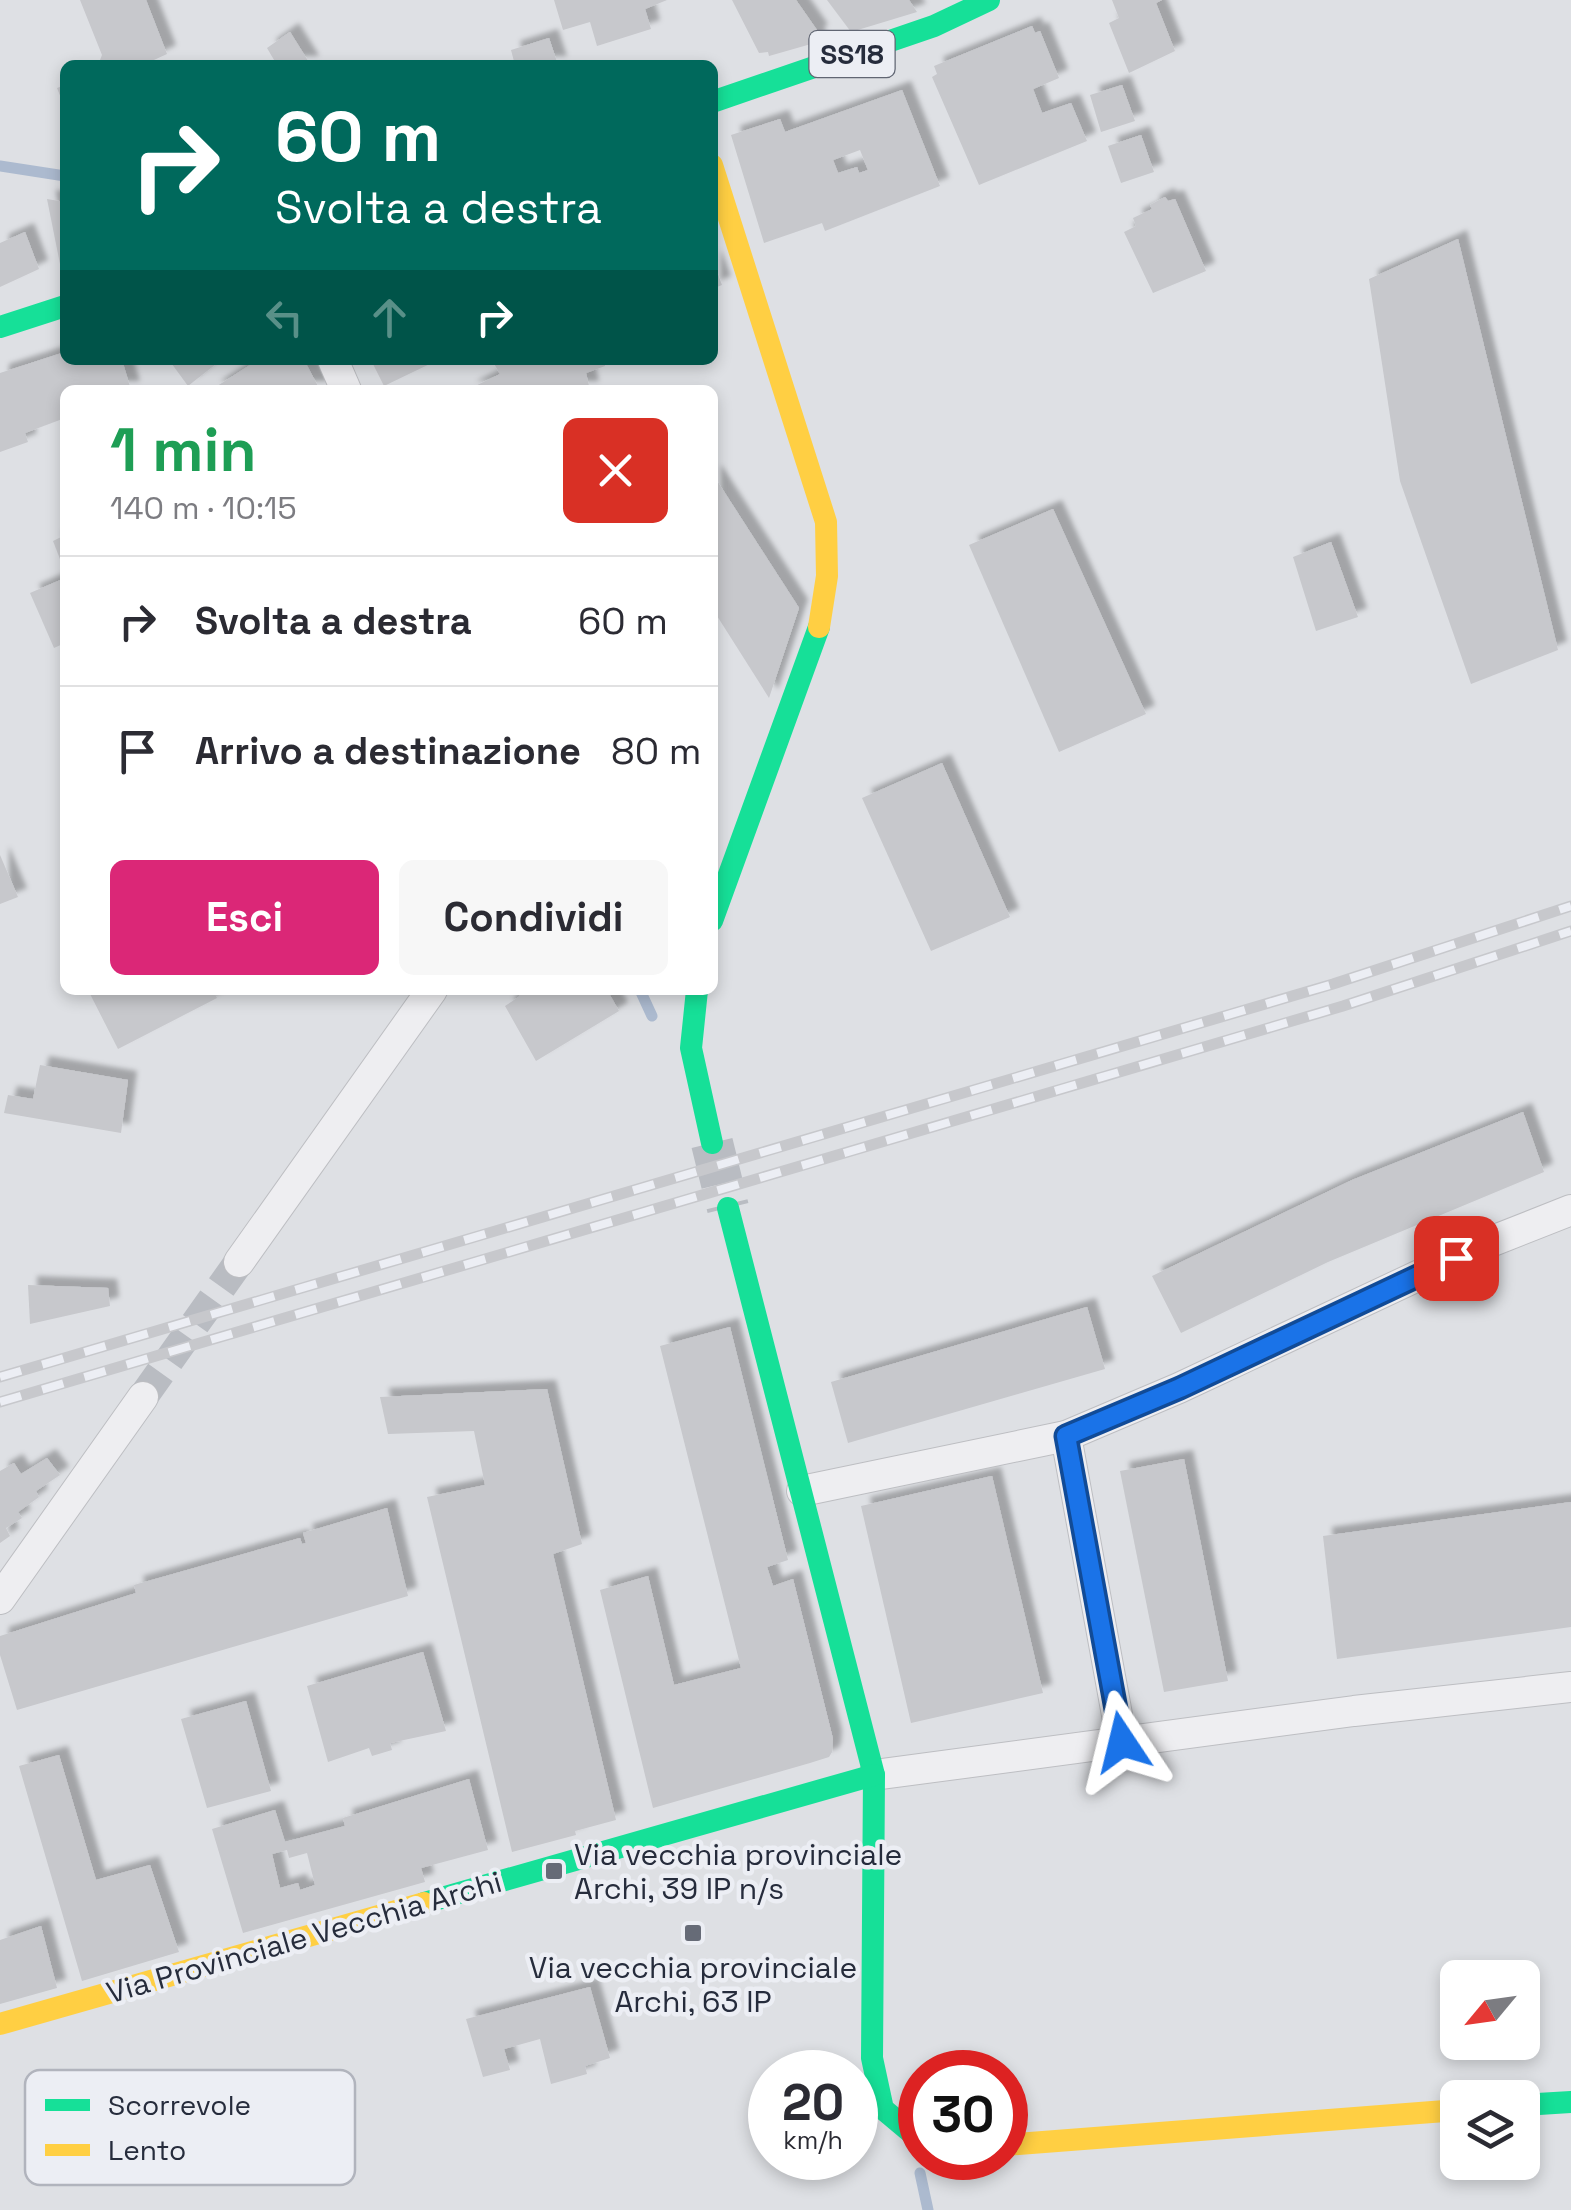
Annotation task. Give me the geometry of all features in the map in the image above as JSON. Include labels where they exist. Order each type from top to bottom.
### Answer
[{"type":"street","name":"SS18","points":[[718,100],[934,26],[990,0]]},
{"type":"street","points":[[718,183],[826,522],[827,576],[820,626],[718,905]]},
{"type":"street","points":[[0,327],[60,308]]},
{"type":"street","points":[[239,1262],[428,995]]},
{"type":"street","points":[[696,995],[691,1048],[712,1143]]},
{"type":"street","points":[[728,1208],[874,1775],[872,2058],[884,2109],[898,2123]]},
{"type":"street","points":[[802,1491],[1066,1436],[1180,1388],[1490,1242],[1571,1210]]},
{"type":"street","points":[[0,1598],[143,1397]]},
{"type":"street","points":[[1066,1436],[1122,1742]]},
{"type":"street","points":[[874,1775],[1571,1687]]},
{"type":"street","name":"Via Provinciale Vecchia Archi","points":[[0,2024],[874,1775]]},
{"type":"street","points":[[1540,2105],[1571,2102]]},
{"type":"street","points":[[1028,2143],[1440,2111]]},
{"type":"building","points":[[80,0],[146,0],[167,54],[154,60],[100,60],[102,55]]},
{"type":"building","points":[[554,0],[667,0],[645,9],[651,29],[597,46],[590,22],[563,30]]},
{"type":"building","points":[[732,0],[796,0],[819,33],[815,36],[818,42],[769,56],[768,52],[759,53]]},
{"type":"building","points":[[827,0],[909,0],[917,12],[851,32]]},
{"type":"building","points":[[1112,0],[1162,0],[1156,3],[1175,51],[1129,73],[1109,23],[1119,18]]},
{"type":"building","points":[[1032,26],[1035,33],[1040,31],[1059,78],[1033,89],[1042,113],[1071,103],[1087,141],[979,185],[932,77],[937,74],[934,66]]},
{"type":"building","points":[[290,32],[308,60],[274,60],[267,48]]},
{"type":"building","points":[[549,38],[556,60],[514,60],[511,50]]},
{"type":"building","points":[[1122,85],[1135,121],[1101,132],[1090,95]]},
{"type":"building","points":[[902,90],[940,186],[825,231],[822,223],[764,243],[731,135],[780,119],[785,132]],"holes":[[[860,150],[868,170],[859,173],[857,167],[838,173],[833,160]]]},
{"type":"building","points":[[1141,135],[1154,172],[1121,183],[1108,146]]},
{"type":"building","points":[[1165,197],[1168,201],[1175,199],[1206,271],[1153,293],[1124,232],[1136,226],[1133,218]]},
{"type":"building","points":[[47,199],[60,201],[60,264]]},
{"type":"building","points":[[25,232],[39,269],[0,287],[0,243]]},
{"type":"building","points":[[1458,239],[1558,650],[1471,684],[1400,481],[1369,279]]},
{"type":"building","points":[[60,354],[60,365],[124,365],[130,385],[60,385],[60,420],[25,433],[28,442],[0,452],[0,373]]},
{"type":"building","points":[[173,365],[215,365],[189,385]]},
{"type":"building","points":[[250,365],[307,365],[317,385],[219,385]]},
{"type":"building","points":[[374,365],[428,365],[386,385]]},
{"type":"building","points":[[495,365],[605,366],[586,373],[589,385],[477,385],[500,374]]},
{"type":"building","points":[[718,482],[799,608],[769,698],[718,617]]},
{"type":"building","points":[[1053,509],[1146,714],[1059,752],[969,545]]},
{"type":"building","points":[[60,538],[60,559],[53,541]]},
{"type":"building","points":[[1331,542],[1358,617],[1316,631],[1293,557]]},
{"type":"building","points":[[60,580],[60,645],[54,648],[30,593]]},
{"type":"building","points":[[942,763],[1010,917],[931,951],[862,798]]},
{"type":"building","points":[[0,855],[18,897],[0,904]]},
{"type":"building","points":[[91,995],[216,995],[217,998],[118,1049]]},
{"type":"building","points":[[610,995],[619,1011],[536,1061],[505,1006],[520,996]]},
{"type":"building","points":[[40,1065],[128,1080],[121,1133],[4,1113],[8,1095],[33,1099]]},
{"type":"building","points":[[1523,1112],[1544,1172],[1328,1262],[1181,1333],[1152,1276],[1352,1180]]},
{"type":"building","points":[[28,1285],[108,1288],[110,1306],[30,1324]]},
{"type":"building","points":[[1087,1307],[1105,1369],[848,1443],[831,1382]]},
{"type":"building","points":[[730,1327],[788,1560],[767,1567],[773,1586],[793,1579],[833,1739],[832,1752],[829,1757],[810,1763],[653,1808],[600,1590],[648,1576],[674,1685],[741,1668],[660,1346]]},
{"type":"building","points":[[547,1389],[582,1544],[553,1554],[616,1820],[512,1852],[427,1497],[485,1485],[474,1431],[388,1434],[380,1397]]},
{"type":"building","points":[[47,1458],[60,1475],[36,1491],[39,1497],[18,1512],[22,1518],[6,1528],[10,1536],[0,1543],[0,1471],[14,1463],[21,1474]]},
{"type":"building","points":[[1184,1459],[1228,1681],[1164,1692],[1120,1471]]},
{"type":"building","points":[[992,1476],[1043,1693],[911,1723],[861,1506]]},
{"type":"building","points":[[1571,1502],[1571,1627],[1337,1659],[1323,1536]]},
{"type":"building","points":[[387,1508],[408,1596],[17,1710],[0,1655],[0,1636],[136,1593],[134,1585],[300,1538],[302,1544],[306,1543],[303,1533]]},
{"type":"building","points":[[423,1652],[446,1731],[390,1743],[392,1750],[372,1756],[369,1748],[328,1762],[307,1686]]},
{"type":"building","points":[[246,1701],[271,1791],[207,1808],[181,1719]]},
{"type":"building","points":[[59,1755],[96,1880],[150,1865],[179,1952],[82,1981],[19,1766]]},
{"type":"building","points":[[469,1779],[488,1850],[421,1868],[425,1882],[243,1933],[212,1829],[275,1810],[285,1842],[345,1826],[343,1818]],"holes":[[[287,1850],[289,1858],[307,1853],[315,1885],[300,1890],[298,1883],[280,1888],[272,1854]]]},
{"type":"building","points":[[41,1926],[57,1988],[0,2004],[0,1940]]},
{"type":"building","points":[[590,1987],[610,2058],[585,2066],[587,2074],[551,2084],[540,2039],[504,2049],[510,2070],[483,2077],[466,2019]]},
{"type":"waterway","points":[[0,166],[60,175]]},
{"type":"waterway","points":[[642,995],[652,1016]]},
{"type":"waterway","points":[[922,2180],[928,2210]]},
{"type":"tunnel","points":[[712,1143],[728,1208]]},
{"type":"tunnel","points":[[143,1397],[239,1262]]},
{"type":"railway","points":[[0,1377],[1333,984],[1571,906]]},
{"type":"railway","points":[[0,1402],[1343,1006],[1571,931]]},
{"type":"traffic: fast","points":[[718,100],[934,26],[989,0]]},
{"type":"traffic: fast","points":[[0,327],[60,308]]},
{"type":"traffic: fast","points":[[718,905],[819,627]]},
{"type":"traffic: fast","points":[[696,995],[691,1048],[712,1143]]},
{"type":"traffic: fast","points":[[728,1208],[874,1775],[872,2058],[883,2109],[898,2122]]},
{"type":"traffic: fast","points":[[424,1903],[874,1775]]},
{"type":"traffic: fast","points":[[1540,2104],[1571,2102]]},
{"type":"traffic: slow","points":[[718,184],[826,522],[827,576],[819,627]]},
{"type":"traffic: slow","points":[[0,2024],[424,1903]]},
{"type":"traffic: slow","points":[[1028,2143],[1440,2111]]},
{"type":"place","name":"Via vecchia provinciale Archi, 39 IP n/s","points":[[554,1871]]},
{"type":"place","name":"Via vecchia provinciale Archi, 63 IP","points":[[693,1933]]},
{"type":"route","points":[[1122,1742],[1066,1436],[1180,1388],[1456,1258]]}]
